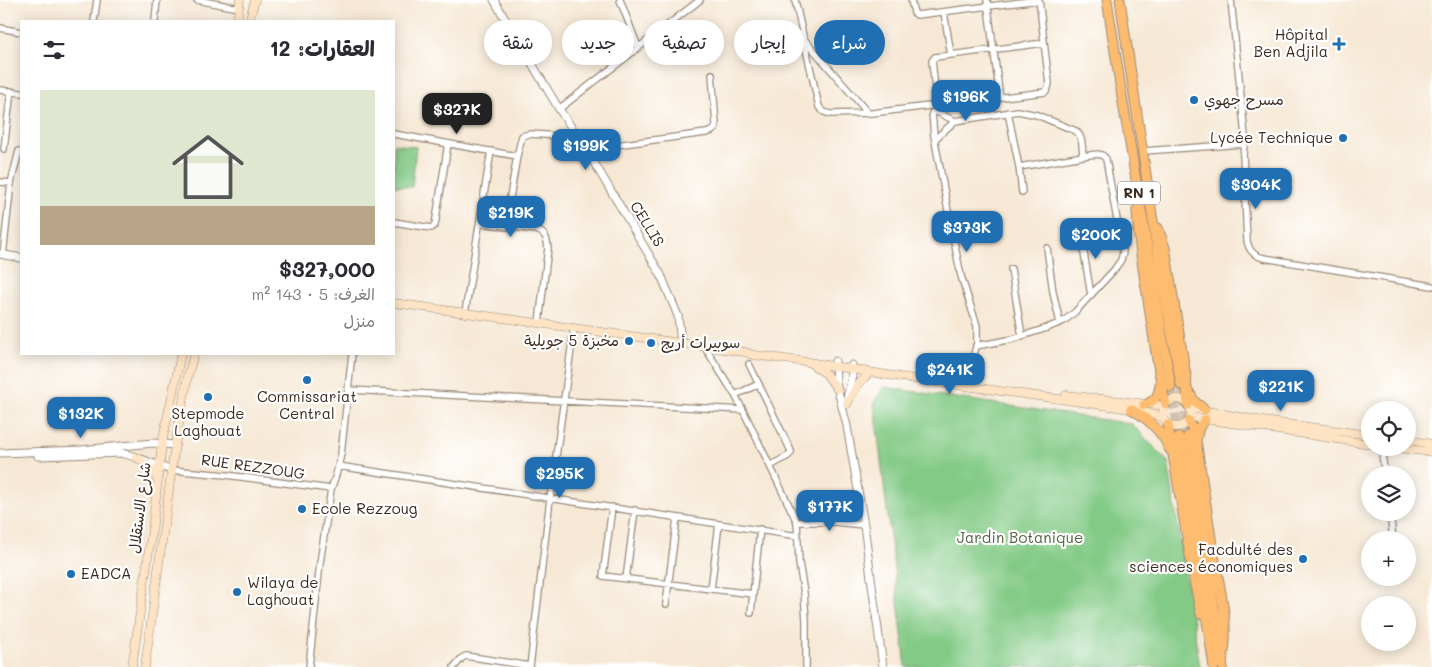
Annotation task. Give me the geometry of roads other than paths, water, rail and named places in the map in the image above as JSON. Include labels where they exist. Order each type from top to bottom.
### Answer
[{"type":"highway","name":"RN 1","points":[[1108,0],[1138,190],[1180,387]]},
{"type":"highway","name":"RN 1","points":[[1120,0],[1161,275],[1180,387]]},
{"type":"highway","points":[[1138,190],[1136,199],[1138,230],[1165,405]]},
{"type":"highway","points":[[1144,404],[1153,401],[1159,392],[1160,382]]},
{"type":"highway","points":[[1180,387],[1189,406]]},
{"type":"highway","points":[[1180,387],[1205,415],[1199,427],[1188,438]]},
{"type":"highway","points":[[1131,409],[1160,432],[1175,460]]},
{"type":"highway","points":[[1190,419],[1188,438],[1214,667]]},
{"type":"highway","points":[[1166,421],[1175,460],[1198,600],[1210,637]]},
{"type":"highway","points":[[1188,438],[1222,664]]},
{"type":"main road","points":[[249,20],[255,0]]},
{"type":"main road","points":[[237,20],[240,4]]},
{"type":"main road","points":[[395,303],[681,342],[745,352],[753,355],[835,364]]},
{"type":"main road","points":[[745,352],[753,350],[852,367],[1144,404],[1165,405],[1177,399],[1205,415],[1361,442]]},
{"type":"main road","name":"شارع الاستقلال","points":[[132,667],[153,523],[162,443],[181,355]]},
{"type":"main road","points":[[145,667],[174,445],[194,355]]},
{"type":"main road","points":[[808,362],[826,374],[837,388]]},
{"type":"main road","points":[[852,367],[870,372],[1131,409],[1180,428],[1190,419],[1205,415],[1263,420],[1361,434]]},
{"type":"main road","points":[[847,404],[857,386],[870,372]]},
{"type":"main road","points":[[1165,405],[1163,412],[1166,421]]},
{"type":"main road","points":[[1189,406],[1190,419]]},
{"type":"main road","points":[[1416,441],[1432,444]]},
{"type":"main road","points":[[1416,450],[1432,452]]},
{"type":"main road","points":[[136,457],[150,467],[158,481]]},
{"type":"main road","points":[[153,523],[164,525]]},
{"type":"main road","points":[[147,562],[159,563]]},
{"type":"street","points":[[94,20],[97,0]]},
{"type":"street","points":[[155,20],[158,0]]},
{"type":"street","points":[[197,0],[240,4]]},
{"type":"street","name":"CELLIS","points":[[494,0],[559,110],[586,149],[661,275],[678,316],[681,342]]},
{"type":"street","points":[[620,0],[638,47]]},
{"type":"street","points":[[559,110],[700,0]]},
{"type":"street","points":[[795,0],[799,20]]},
{"type":"street","points":[[804,41],[821,110],[830,114],[868,113],[937,106],[1040,93],[1045,92],[1048,88],[1039,0],[987,3],[944,12],[916,15],[911,0]]},
{"type":"street","points":[[1232,0],[1245,136],[1243,155],[1248,246],[1259,257],[1432,286]]},
{"type":"street","points":[[987,3],[1000,98]]},
{"type":"street","points":[[944,12],[951,55]]},
{"type":"street","points":[[0,28],[20,32]]},
{"type":"street","points":[[804,38],[868,113]]},
{"type":"street","points":[[937,106],[932,61],[935,57],[1044,43]]},
{"type":"street","points":[[586,149],[712,131],[715,129],[716,124],[712,74]]},
{"type":"street","points":[[0,90],[20,93]]},
{"type":"street","points":[[11,92],[2,149],[20,151],[11,183],[2,255],[20,258]]},
{"type":"street","points":[[955,121],[935,111],[933,112],[932,122],[948,216],[962,276],[978,326],[976,346],[967,381]]},
{"type":"street","points":[[935,139],[955,121],[1018,111],[1036,115],[1076,131],[1080,134],[1082,140],[1084,156]]},
{"type":"street","points":[[1008,112],[1022,192]]},
{"type":"street","points":[[395,134],[517,156]]},
{"type":"street","points":[[505,227],[522,136],[524,134],[577,137]]},
{"type":"street","points":[[395,222],[431,228],[436,225],[448,144]]},
{"type":"street","points":[[1142,151],[1244,144]]},
{"type":"street","points":[[465,313],[491,151]]},
{"type":"street","points":[[976,346],[1022,336],[1069,318],[1119,264],[1123,253],[1105,156],[1100,154],[1084,156],[1019,167]]},
{"type":"street","points":[[0,182],[11,183]]},
{"type":"street","points":[[480,223],[536,230],[546,237],[548,248],[539,323]]},
{"type":"street","points":[[1080,229],[1091,295]]},
{"type":"street","points":[[1047,248],[1053,292],[1060,323]]},
{"type":"street","points":[[1011,269],[1022,336]]},
{"type":"street","points":[[454,667],[466,656],[530,666],[550,498],[574,328]]},
{"type":"street","points":[[704,346],[743,410],[797,522],[799,563],[806,620],[806,667]]},
{"type":"street","points":[[309,667],[320,563],[331,489],[341,454],[352,355]]},
{"type":"street","points":[[750,364],[791,451],[788,456],[770,466]]},
{"type":"street","points":[[835,364],[837,388],[847,426],[864,525],[883,667]]},
{"type":"street","points":[[847,426],[847,404],[852,381],[852,367]]},
{"type":"street","points":[[735,395],[759,384]]},
{"type":"street","points":[[349,390],[743,410]]},
{"type":"street","points":[[0,453],[80,450],[146,443],[174,445]]},
{"type":"street","points":[[0,458],[112,453],[136,457],[171,470]]},
{"type":"street","points":[[338,466],[798,536]]},
{"type":"street","name":"RUE REZZOUG","points":[[171,470],[331,489]]},
{"type":"street","points":[[612,507],[603,576],[753,594]]},
{"type":"street","points":[[626,579],[635,510]]},
{"type":"street","points":[[666,604],[677,518]]},
{"type":"street","points":[[797,522],[834,522],[864,525]]},
{"type":"street","points":[[711,589],[719,524]]},
{"type":"street","points":[[751,613],[760,529]]},
{"type":"tunnel","points":[[1181,385],[1188,436]]},
{"type":"tunnel","points":[[1171,387],[1179,437]]},
{"type":"place","name":"Hôpital Ben Adjila","points":[[1339,44]]},
{"type":"place","name":"مسرح جهوي","points":[[1194,100]]},
{"type":"place","name":"Lycée Technique","points":[[1343,138]]},
{"type":"place","name":"مخبزة 5 جويلية","points":[[629,341]]},
{"type":"place","name":"سوبيرات أريج","points":[[651,343]]},
{"type":"place","name":"Commissariat Central","points":[[307,380]]},
{"type":"place","name":"Stepmode Laghouat","points":[[208,397]]},
{"type":"place","name":"Ecole Rezzoug","points":[[302,509]]},
{"type":"place","name":"Facdulté des sciences économiques","points":[[1303,559]]},
{"type":"place","name":"EADCA","points":[[71,574]]},
{"type":"place","name":"Wilaya de Laghouat","points":[[237,592]]},
{"type":"park label","name":"Jardin Botanique","points":[[1020,538]]}]
